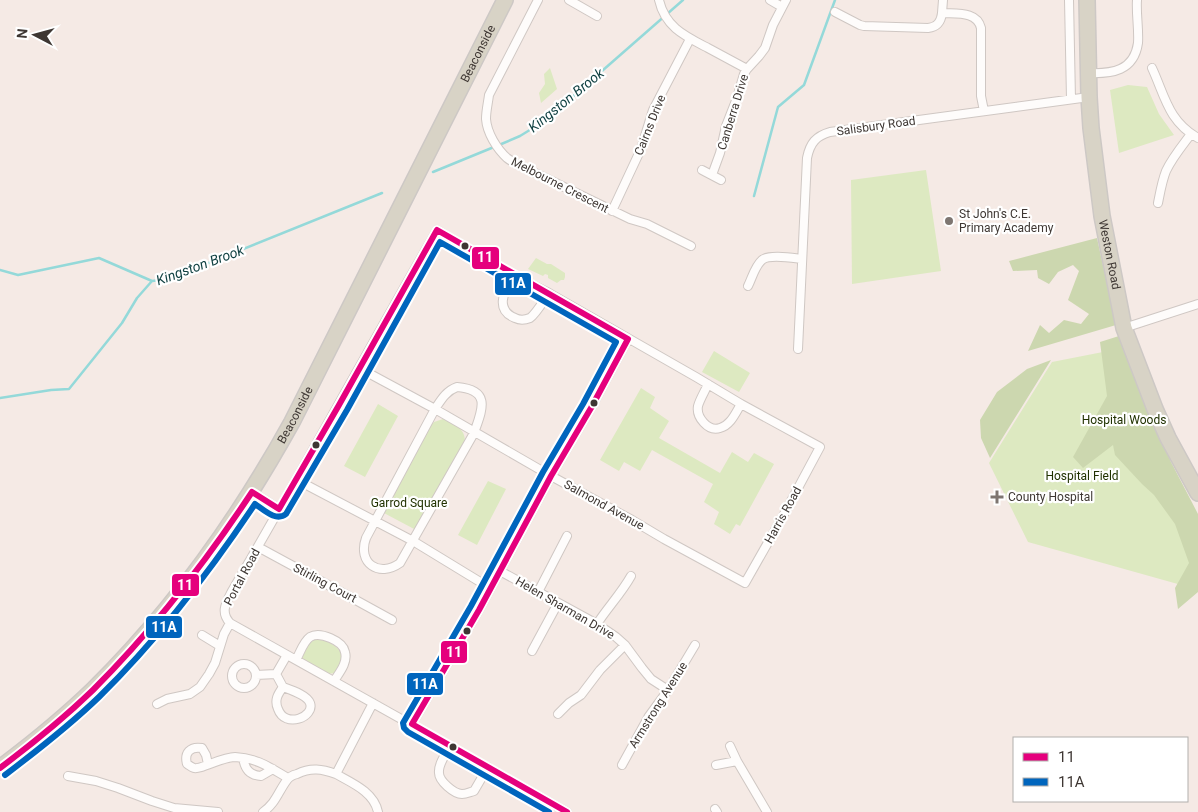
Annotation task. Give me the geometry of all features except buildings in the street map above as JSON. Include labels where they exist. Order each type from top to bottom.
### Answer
[{"type":"highway","name":"Beaconside","points":[[0,768],[51,728],[107,676],[166,611],[216,545],[252,492],[292,422],[505,0]]},
{"type":"highway","name":"Weston Road","points":[[1087,0],[1091,128],[1102,216],[1124,328],[1168,438],[1196,485]]},
{"type":"street","name":"Melbourne Crescent","points":[[538,0],[489,95],[486,120],[499,150],[508,159],[630,220],[647,224],[691,246]]},
{"type":"street","points":[[569,0],[597,16]]},
{"type":"street","points":[[659,0],[661,10],[670,24],[690,39],[747,69]]},
{"type":"street","points":[[770,0],[784,4]]},
{"type":"street","points":[[835,12],[856,24],[864,26],[928,28],[940,22],[943,0]]},
{"type":"street","points":[[1069,0],[1071,99]]},
{"type":"street","points":[[1088,73],[1118,71],[1123,69],[1133,57],[1138,43],[1138,0]]},
{"type":"street","name":"Canberra Drive","points":[[712,175],[744,74],[765,48],[773,25],[784,4]]},
{"type":"street","points":[[942,14],[974,16],[980,23],[984,111]]},
{"type":"street","name":"Cairns Drive","points":[[612,211],[641,149],[654,110],[690,39]]},
{"type":"street","points":[[1152,68],[1172,114],[1194,136],[1177,153],[1167,171],[1158,203]]},
{"type":"street","name":"Salisbury Road","points":[[798,349],[807,158],[808,151],[815,140],[821,135],[830,132],[1089,97]]},
{"type":"street","points":[[702,170],[721,180]]},
{"type":"street","name":"Portal Road","points":[[229,622],[224,614],[224,607],[232,591],[297,480],[437,230],[514,275]]},
{"type":"street","points":[[748,286],[758,265],[765,259],[771,257],[802,259]]},
{"type":"street","points":[[549,293],[531,317],[523,320],[517,319],[507,314],[504,310],[504,293],[514,275],[549,293],[708,384],[741,404],[730,421],[720,428],[705,424],[700,419],[697,408],[708,384]]},
{"type":"street","points":[[1124,328],[1198,304]]},
{"type":"street","points":[[412,724],[500,571],[628,339]]},
{"type":"street","name":"Salmond Avenue","points":[[359,368],[745,583]]},
{"type":"street","points":[[457,387],[477,394],[482,404],[483,407],[474,433],[400,562],[393,568],[386,570],[372,566],[365,556],[363,549],[366,538],[435,409],[446,393],[457,387]]},
{"type":"street","name":"Harris Road","points":[[741,404],[820,447],[745,583]]},
{"type":"street","points":[[297,480],[413,541],[490,588]]},
{"type":"street","points":[[252,492],[279,509]]},
{"type":"street","points":[[538,592],[567,536]]},
{"type":"street","name":"Stirling Court","points":[[258,547],[392,620]]},
{"type":"street","name":"Helen Sharman Drive","points":[[500,571],[616,637],[625,645],[651,679],[668,690]]},
{"type":"street","points":[[596,624],[623,590],[631,576]]},
{"type":"street","points":[[532,651],[558,603]]},
{"type":"street","points":[[157,704],[167,699],[190,694],[200,687],[215,664],[229,622],[567,812]]},
{"type":"street","points":[[202,635],[220,646]]},
{"type":"street","points":[[296,660],[307,640],[312,636],[323,635],[338,642],[345,652],[346,659],[334,681]]},
{"type":"street","points":[[558,714],[581,695],[600,670],[625,645]]},
{"type":"street","name":"Armstrong Avenue","points":[[622,765],[649,716],[696,646]]},
{"type":"street","points":[[276,674],[287,655]]},
{"type":"street","points":[[256,675],[276,674]]},
{"type":"street","points":[[276,674],[283,687],[296,692],[310,702],[311,706],[302,718],[292,720],[279,712],[276,698],[283,687]]},
{"type":"street","points":[[163,690],[167,699]]},
{"type":"street","points":[[336,774],[373,703]]},
{"type":"street","points":[[450,746],[438,772],[444,784],[456,792],[461,794],[474,791],[488,768]]},
{"type":"street","points":[[730,746],[767,812]]},
{"type":"street","points":[[208,764],[228,757],[253,759],[288,778]]},
{"type":"street","points":[[243,758],[246,769],[252,774],[261,776],[273,769]]},
{"type":"street","points":[[716,766],[737,761]]},
{"type":"street","points":[[263,812],[270,808],[288,778],[313,769],[325,770],[336,774],[366,792],[377,806],[378,812]]},
{"type":"street","points":[[68,776],[103,783],[174,808],[218,812]]},
{"type":"green space","points":[[550,68],[557,89],[541,103],[539,93],[545,84],[544,74]]},
{"type":"green space","points":[[1128,85],[1147,87],[1159,114],[1174,135],[1119,153],[1110,90]]},
{"type":"green space","points":[[926,170],[941,271],[852,284],[851,180]]},
{"type":"green space","points":[[1097,238],[1116,325],[1028,351],[1040,325],[1049,333],[1064,320],[1081,324],[1089,314],[1068,300],[1079,271],[1073,265],[1058,272],[1049,284],[1038,278],[1037,270],[1013,271],[1009,261]]},
{"type":"green space","points":[[536,258],[551,264],[565,273],[564,280],[557,283],[548,278],[548,275],[545,274],[543,276],[528,269]]},
{"type":"green space","name":"Hospital Woods","points":[[1119,336],[1171,462],[1198,514],[1198,592],[1178,609],[1175,588],[1189,563],[1175,524],[1154,495],[1115,455],[1113,445],[1083,468],[1073,457],[1107,396],[1100,342]]},
{"type":"green space","points":[[714,351],[750,373],[739,392],[702,372]]},
{"type":"green space","name":"Hospital Field","points":[[1108,351],[1198,557],[1192,588],[1028,542],[989,463],[1052,362]]},
{"type":"green space","points":[[1051,360],[990,458],[981,438],[980,420],[997,392],[1027,369]]},
{"type":"green space","points":[[641,388],[655,397],[650,408],[669,421],[659,438],[720,473],[732,452],[748,462],[754,453],[774,464],[740,526],[736,524],[730,534],[714,524],[719,512],[704,502],[713,484],[652,450],[640,471],[624,462],[619,471],[600,460]]},
{"type":"green space","points":[[378,404],[398,416],[365,477],[344,466]]},
{"type":"green space","name":"Garrod Square","points":[[443,419],[461,430],[465,441],[416,530],[382,512],[431,425]]},
{"type":"green space","points":[[488,481],[506,489],[477,545],[458,535]]},
{"type":"green space","points":[[320,637],[340,650],[342,654],[341,664],[335,673],[328,674],[305,662],[302,657],[311,642]]},
{"type":"waterway","name":"Kingston Brook","points":[[499,145],[520,136],[546,120],[683,0]]},
{"type":"waterway","points":[[754,196],[778,107],[804,85],[835,0]]},
{"type":"waterway","name":"Kingston Brook","points":[[433,172],[494,147]]},
{"type":"waterway","name":"Kingston Brook","points":[[0,398],[69,389],[122,323],[137,298],[152,281],[169,279],[382,193]]},
{"type":"waterway","points":[[0,270],[18,275],[99,258],[152,281]]},
{"type":"transit line","name":"11","points":[[0,768],[82,700],[137,644],[197,570],[252,492],[279,509],[437,230],[628,339],[479,610],[412,724],[567,812]]},
{"type":"transit line","name":"11A","points":[[5,775],[54,737],[121,675],[182,605],[220,555],[255,504],[274,516],[278,517],[286,514],[347,410],[440,242],[616,342],[471,606],[403,723],[404,728],[408,732],[549,812]]},
{"type":"place","name":"St John's C.E. Primary Academy","points":[[949,221]]},
{"type":"place","name":"County Hospital","points":[[997,497]]}]
